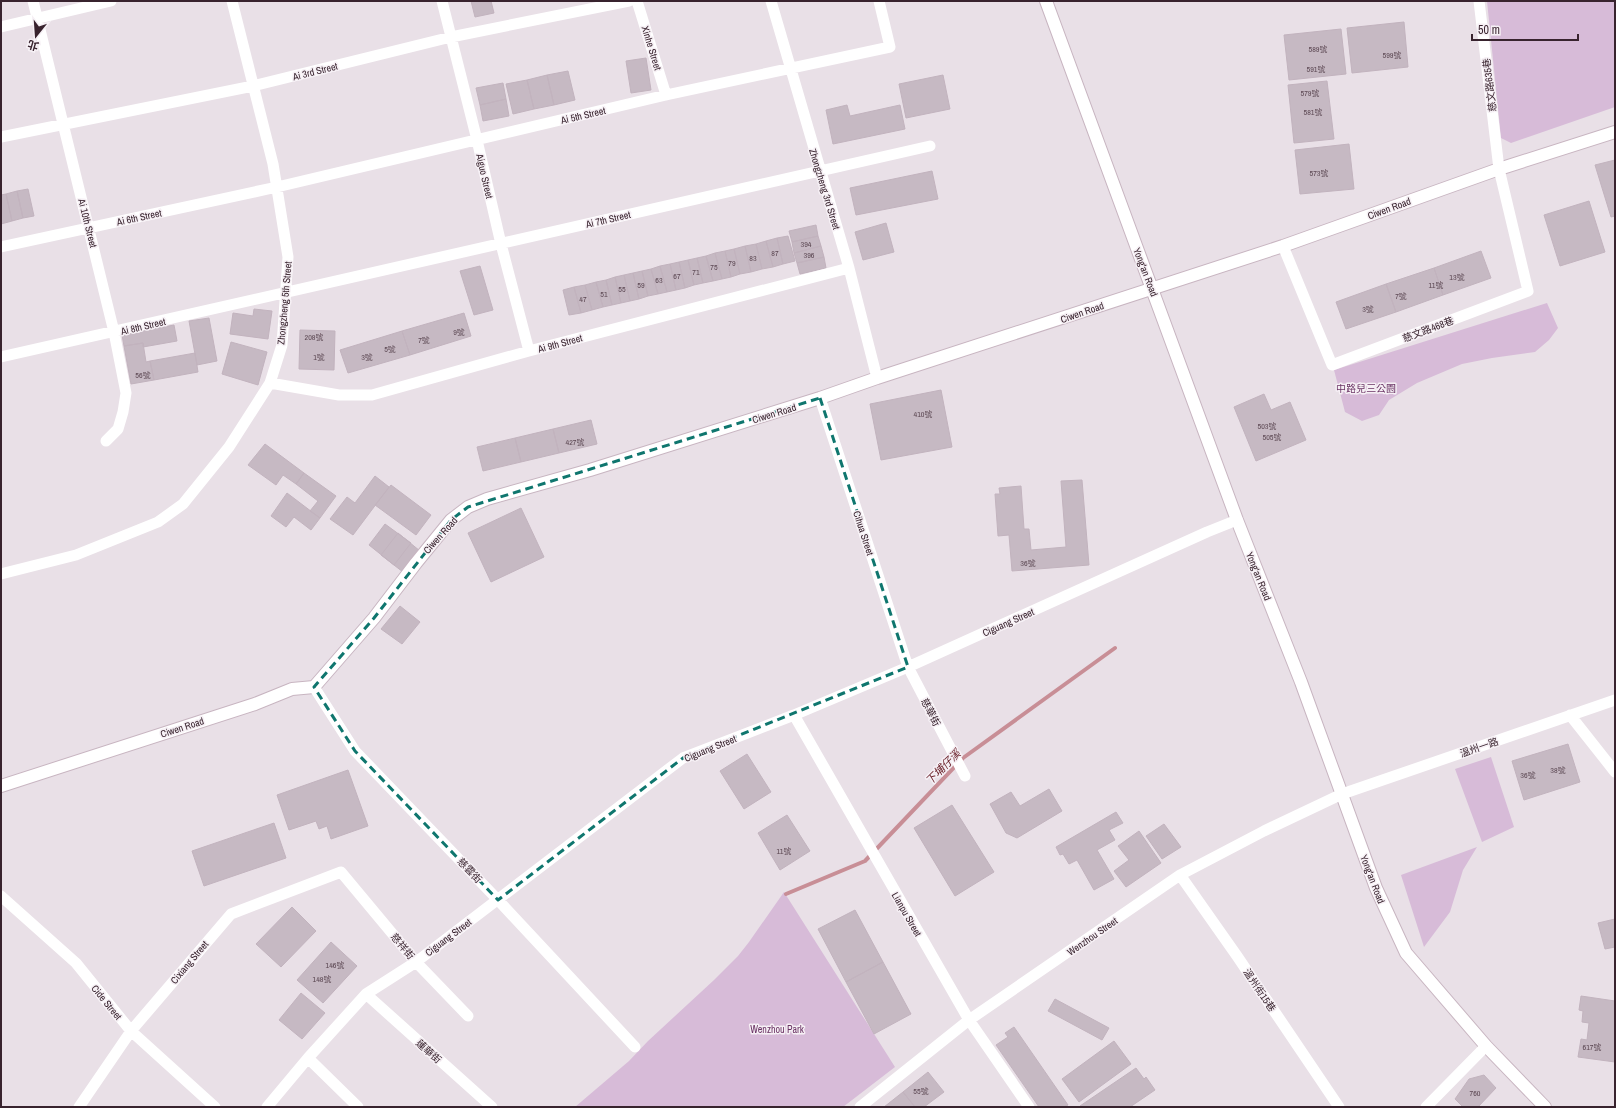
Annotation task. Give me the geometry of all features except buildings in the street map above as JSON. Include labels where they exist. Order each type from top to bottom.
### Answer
[{"type":"street","name":"Ai 10th Street","points":[[33,1],[114,332],[126,393],[118,429],[106,441]]},
{"type":"street","points":[[1,27],[111,1]]},
{"type":"street","name":"Zhongzheng 5th Street","points":[[1,574],[76,555],[158,522],[170,515],[183,504],[229,447],[270,383],[282,346],[288,257],[273,164],[232,1]]},
{"type":"street","name":"Aiguo Street","points":[[442,1],[477,140],[500,244],[529,352]]},
{"type":"street","name":"Ai 3rd Street","points":[[1,137],[62,123],[253,86],[451,37],[629,1]]},
{"type":"street","name":"Xinhe Street","points":[[637,1],[666,95]]},
{"type":"street","name":"Zhongzheng 3rd Street","points":[[770,1],[849,268],[877,378]]},
{"type":"street","name":"Ai 5th Street","points":[[277,187],[666,95],[890,47],[879,1]]},
{"type":"street","name":"Yong'an Road","points":[[1046,1],[1237,520],[1301,682],[1376,888],[1406,953],[1486,1046],[1545,1107]]},
{"type":"street","name":"慈文路635巷","points":[[1479,1],[1499,169]]},
{"type":"street","name":"Ciwen Road","points":[[1,786],[255,704],[292,689],[314,687],[374,618],[451,520],[468,508],[487,499],[590,470],[820,398],[877,378],[1283,246],[1499,169],[1615,132]]},
{"type":"street","name":"Ai 7th Street","points":[[286,293],[819,170],[930,146]]},
{"type":"street","name":"慈文路468巷","points":[[1283,246],[1332,365],[1528,291],[1499,169]]},
{"type":"street","name":"Ai 6th Street","points":[[1,247],[277,187]]},
{"type":"street","name":"Ai 9th Street","points":[[270,383],[339,395],[372,395],[849,268]]},
{"type":"street","name":"Ai 8th Street","points":[[1,357],[286,293]]},
{"type":"street","name":"Cihua Street","points":[[820,398],[908,667]]},
{"type":"street","name":"Ciguang Street","points":[[267,1107],[308,1058],[366,994],[416,962],[683,758],[794,715],[908,667],[1207,532],[1237,520]]},
{"type":"street","name":"慈華街","points":[[908,667],[963,773]]},
{"type":"street","name":"慈雲街","points":[[314,687],[355,751],[498,900],[635,1047]]},
{"type":"street","name":"溫州一路","points":[[1342,794],[1615,700]]},
{"type":"street","name":"Lianpu Street","points":[[794,715],[969,1020],[1029,1107]]},
{"type":"street","points":[[1570,715],[1615,772]]},
{"type":"street","name":"Wenzhou Street","points":[[860,1107],[969,1020],[1180,875],[1342,794]]},
{"type":"street","name":"Cixiang Street","points":[[79,1107],[131,1031],[231,914],[341,872],[416,962]]},
{"type":"street","name":"溫州街15巷","points":[[1180,875],[1237,956],[1339,1107]]},
{"type":"street","name":"Cide Street","points":[[1,896],[76,963],[131,1031],[215,1107]]},
{"type":"street","name":"慈祥街","points":[[416,962],[468,1016]]},
{"type":"street","name":"蓮華街","points":[[366,994],[492,1107]]},
{"type":"street","points":[[1426,1107],[1486,1046]]},
{"type":"street","points":[[308,1058],[358,1107]]},
{"type":"highlighted area","points":[[820,398],[908,667],[683,758],[498,900],[355,751],[314,687],[374,618],[451,520],[468,507]]},
{"type":"green space","points":[[1487,1],[1615,1],[1615,107],[1511,143],[1501,138]]},
{"type":"green space","name":"中路兒三公園","points":[[1547,303],[1558,328],[1549,340],[1535,352],[1462,364],[1417,383],[1389,400],[1379,415],[1362,421],[1345,412],[1334,370]]},
{"type":"green space","points":[[1491,757],[1514,827],[1482,842],[1455,769]]},
{"type":"green space","points":[[1477,847],[1463,870],[1450,912],[1424,947],[1401,875]]},
{"type":"green space","name":"Wenzhou Park","points":[[784,892],[895,1067],[843,1107],[575,1107],[629,1061],[648,1041],[738,956]]},
{"type":"waterway","name":"下埔仔溪","points":[[786,894],[865,861],[963,758],[1115,648]]}]
